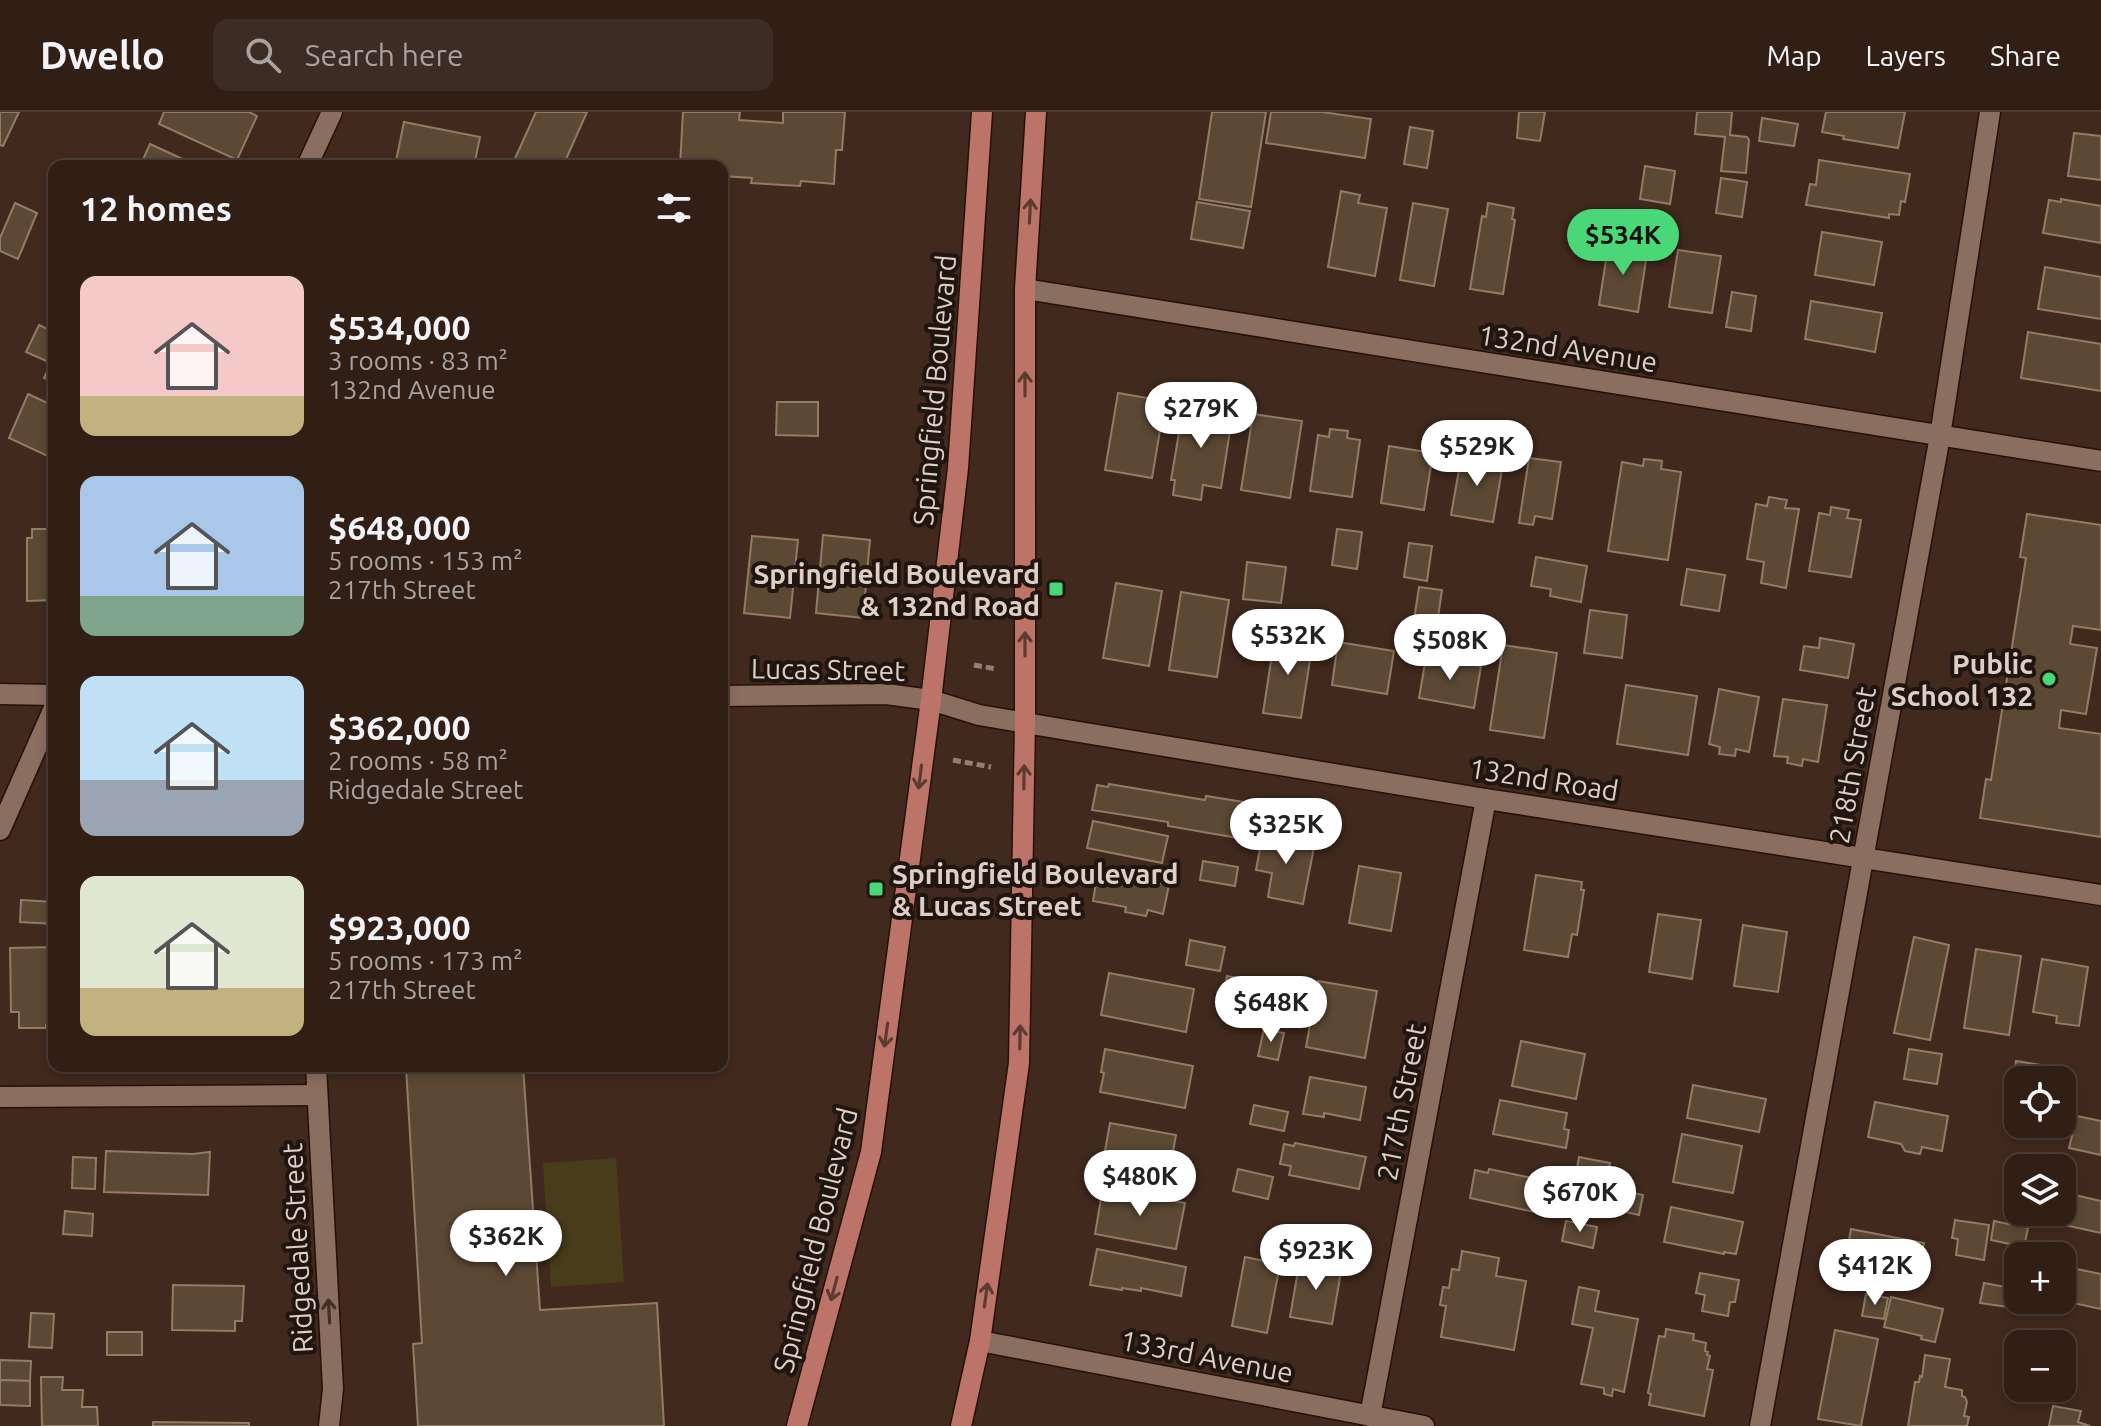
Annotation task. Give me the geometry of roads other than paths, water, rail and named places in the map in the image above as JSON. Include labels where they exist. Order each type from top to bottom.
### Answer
[{"type":"main road","name":"Springfield Boulevard","points":[[797,1426],[871,1152],[931,700],[958,468],[982,112]]},
{"type":"main road","points":[[961,1426],[980,1341],[1019,1063],[1025,722],[1025,289],[1036,112]]},
{"type":"street","points":[[310,160],[332,112]]},
{"type":"street","name":"218th Street","points":[[1760,1426],[1940,436],[1990,112]]},
{"type":"street","name":"132nd Avenue","points":[[1025,289],[2101,461]]},
{"type":"street","points":[[0,694],[48,695]]},
{"type":"street","name":"Lucas Street","points":[[728,696],[886,694],[931,700],[979,715]]},
{"type":"street","name":"132nd Road","points":[[979,715],[1486,799],[2101,895]]},
{"type":"street","points":[[0,830],[48,722]]},
{"type":"street","name":"217th Street","points":[[1370,1416],[1486,799]]},
{"type":"street","name":"Ridgedale Street","points":[[316,1072],[333,1389],[329,1426]]},
{"type":"street","points":[[0,1097],[317,1095]]},
{"type":"street","name":"133rd Avenue","points":[[980,1341],[1424,1426]]},
{"type":"place","name":"Springfield Boulevard & 132nd Road","points":[[1056,589]]},
{"type":"place","name":"Public School 132","points":[[2049,679]]},
{"type":"place","name":"Springfield Boulevard & Lucas Street","points":[[876,889]]}]
